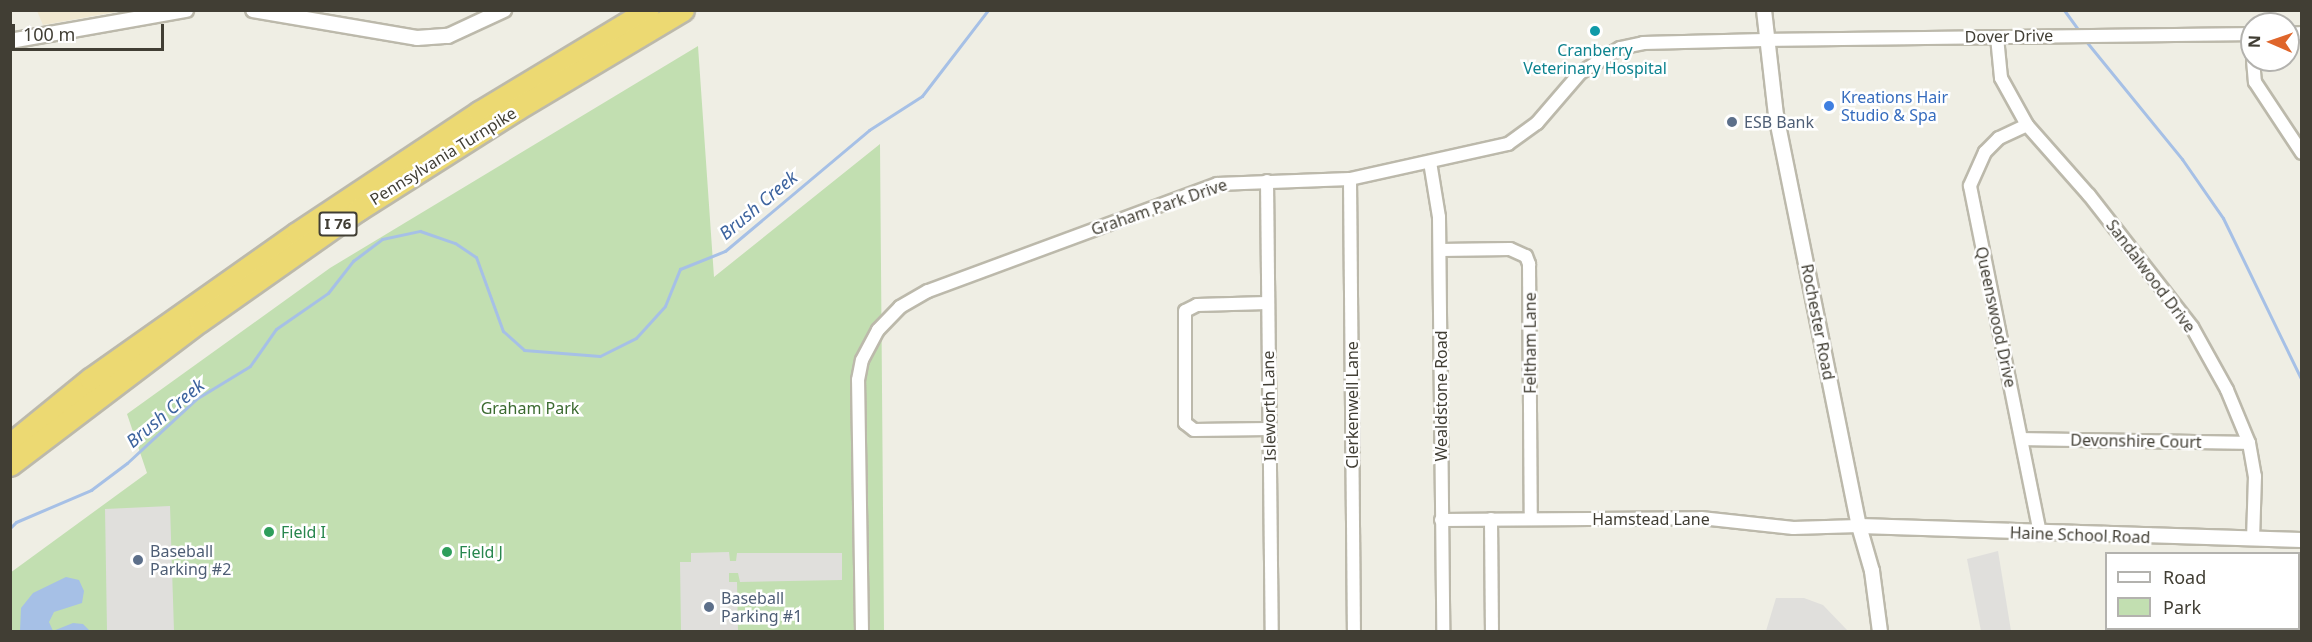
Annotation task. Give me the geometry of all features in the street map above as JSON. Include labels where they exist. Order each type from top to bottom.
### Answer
[{"type":"highway","name":"Pennsylvania Turnpike","points":[[10,444],[90,379],[297,233],[479,112],[648,10]]},
{"type":"highway","name":"Pennsylvania Turnpike","points":[[10,465],[200,321],[358,210],[683,10]]},
{"type":"street","points":[[10,41],[186,10]]},
{"type":"street","points":[[254,10],[417,38],[448,36],[504,10]]},
{"type":"street","name":"Rochester Road","points":[[1764,10],[1765,40],[1776,115],[1859,526],[1872,571],[1880,632]]},
{"type":"street","name":"Dover Drive","points":[[1765,40],[2240,34]]},
{"type":"street","name":"Sandalwood Drive","points":[[1997,37],[2001,78],[2026,125],[2089,195],[2192,327],[2227,390],[2249,443],[2255,476],[2253,539]]},
{"type":"street","name":"Graham Park Drive","points":[[862,632],[858,380],[862,360],[878,330],[900,306],[928,291],[1217,184],[1350,179],[1508,144],[1537,123],[1580,73],[1620,48],[1643,44],[1765,40]]},
{"type":"street","points":[[2254,72],[2255,82],[2301,153]]},
{"type":"street","name":"Queenswood Drive","points":[[2026,125],[1999,138],[1985,152],[1970,186],[2024,439],[2040,534]]},
{"type":"street","name":"Wealdstone Road","points":[[1430,162],[1437,196],[1440,250],[1443,632]]},
{"type":"street","name":"Clerkenwell Lane","points":[[1350,179],[1354,632]]},
{"type":"street","name":"Isleworth Lane","points":[[1267,181],[1272,632]]},
{"type":"street","name":"Feltham Lane","points":[[1440,250],[1510,249],[1526,256],[1530,264],[1531,519]]},
{"type":"street","points":[[1267,303],[1197,305],[1185,311],[1185,423],[1194,430],[1269,429]]},
{"type":"street","name":"Devonshire Court","points":[[2024,439],[2249,443]]},
{"type":"street","name":"Hamstead Lane","points":[[1441,520],[1701,518],[1793,528],[1859,526]]},
{"type":"street","points":[[1491,519],[1492,632]]},
{"type":"street","name":"Haine School Road","points":[[1859,526],[2040,534],[2301,540]]},
{"type":"shaded area","points":[[37,11],[122,11],[43,25]]},
{"type":"shaded area","name":"Baseball Parking #2","points":[[170,506],[174,631],[107,631],[105,509]]},
{"type":"shaded area","points":[[1998,551],[2011,631],[1981,631],[1967,559]]},
{"type":"shaded area","name":"Baseball Parking #1","points":[[729,552],[730,561],[736,561],[737,553],[842,553],[842,580],[740,582],[738,573],[729,573],[729,582],[737,582],[738,631],[681,631],[680,562],[691,562],[691,553]]},
{"type":"shaded area","points":[[1776,598],[1804,598],[1823,605],[1848,631],[1766,631]]},
{"type":"green space","name":"Graham Park","points":[[698,46],[714,277],[880,144],[884,631],[11,631],[10,573],[147,473],[127,414],[330,268]]},
{"type":"water","points":[[66,577],[79,580],[84,591],[82,603],[54,612],[49,622],[53,631],[20,631],[21,608],[33,593]]},
{"type":"water","points":[[73,623],[83,624],[90,631],[53,631]]},
{"type":"waterway","name":"Brush Creek","points":[[10,528],[16,522],[91,490],[127,463],[196,399],[250,366],[276,329],[328,293],[353,261],[382,239],[420,231],[455,243],[476,257],[503,331],[524,350],[600,356],[636,338],[665,306],[680,269],[725,251],[869,130],[922,96],[988,10]]},
{"type":"waterway","points":[[2064,10],[2080,32]]},
{"type":"waterway","points":[[2085,40],[2182,159],[2223,218],[2302,381]]},
{"type":"place","name":"Cranberry Veterinary Hospital","points":[[1595,31]]},
{"type":"place","name":"Kreations Hair Studio & Spa","points":[[1829,106]]},
{"type":"place","name":"ESB Bank","points":[[1732,122]]},
{"type":"place","name":"Field I","points":[[269,532]]},
{"type":"place","name":"Field J","points":[[447,552]]},
{"type":"place","name":"Baseball Parking #2","points":[[138,560]]},
{"type":"place","name":"Baseball Parking #1","points":[[709,607]]}]
